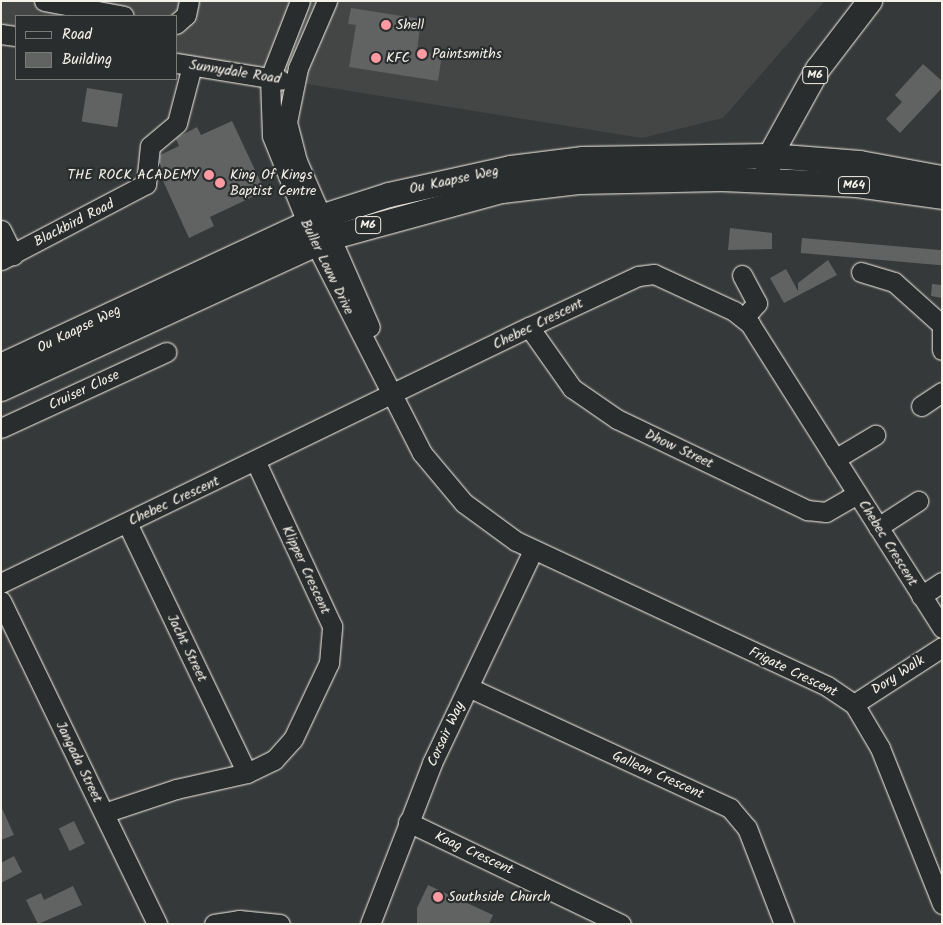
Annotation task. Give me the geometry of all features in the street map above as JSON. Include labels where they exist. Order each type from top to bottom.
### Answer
[{"type":"main road","name":"M6","points":[[766,180],[770,156],[835,42],[870,1]]},
{"type":"main road","name":"Ou Kaapse Weg","points":[[1,366],[313,220],[389,195],[511,168],[583,159],[770,156],[860,163],[942,178]]},
{"type":"main road","name":"Ou Kaapse Weg","points":[[1,389],[323,242],[502,191],[580,182],[766,180],[857,185],[942,197]]},
{"type":"street","points":[[44,1],[119,15]]},
{"type":"street","points":[[178,22],[186,15],[189,1]]},
{"type":"street","points":[[285,36],[292,1]]},
{"type":"street","name":"Buller Louw Drive","points":[[300,1],[270,78],[272,136],[323,242],[381,350],[390,390],[422,453],[445,482],[483,519],[533,550]]},
{"type":"street","name":"Buller Louw Drive","points":[[313,220],[289,138],[287,106],[294,82],[327,1]]},
{"type":"street","points":[[1,34],[15,36]]},
{"type":"street","name":"Sunnydale Road","points":[[184,64],[294,82]]},
{"type":"street","name":"Blackbird Road","points":[[7,258],[146,184],[150,146],[177,124],[184,64]]},
{"type":"street","points":[[1,230],[7,258]]},
{"type":"street","points":[[861,272],[894,282],[942,325]]},
{"type":"street","name":"Chebec Crescent","points":[[1,583],[256,462],[390,390],[529,328],[645,273],[661,276],[744,318],[942,628]]},
{"type":"street","points":[[742,275],[757,303],[744,318]]},
{"type":"street","name":"Dhow Street","points":[[529,328],[572,388],[617,419],[808,510],[826,512],[857,494]]},
{"type":"street","points":[[942,330],[942,350]]},
{"type":"street","name":"Cruiser Close","points":[[1,428],[166,352]]},
{"type":"street","points":[[921,406],[942,392]]},
{"type":"street","points":[[835,459],[875,435]]},
{"type":"street","name":"Klipper Crescent","points":[[104,813],[176,789],[247,773],[274,760],[293,739],[329,663],[334,644],[325,608],[256,462]]},
{"type":"street","points":[[878,527],[918,501]]},
{"type":"street","name":"Jacht Street","points":[[127,523],[247,773]]},
{"type":"street","name":"Corsair Way","points":[[370,924],[408,822],[468,687],[533,550]]},
{"type":"street","name":"Frigate Crescent","points":[[533,550],[828,686],[854,704],[880,748],[942,904]]},
{"type":"street","points":[[921,596],[942,582]]},
{"type":"street","name":"Jangada Street","points":[[1,601],[157,924]]},
{"type":"street","name":"Dory Walk","points":[[854,704],[942,647]]},
{"type":"street","name":"Galleon Crescent","points":[[468,687],[730,808],[746,828],[784,924]]},
{"type":"street","name":"Kaag Crescent","points":[[408,822],[621,924]]},
{"type":"street","points":[[214,924],[238,920],[280,924]]},
{"type":"shaded area","points":[[1,1],[825,1],[723,118],[642,138],[178,63],[178,15],[15,15],[15,36],[1,34]]},
{"type":"building","points":[[351,8],[421,19],[417,51],[442,55],[438,81],[349,67],[356,25],[348,24]]},
{"type":"building","points":[[923,64],[942,81],[942,88],[900,133],[886,119],[902,102],[895,95]]},
{"type":"building","points":[[87,88],[123,94],[117,127],[82,122]]},
{"type":"building","name":"THE ROCK ACADEMY","points":[[232,121],[265,191],[210,217],[214,226],[189,238],[159,172],[160,155],[179,146],[176,139],[197,127],[201,135]]},
{"type":"building","points":[[730,228],[772,233],[772,249],[728,250]]},
{"type":"building","points":[[802,238],[942,250],[941,265],[801,253]]},
{"type":"building","points":[[828,260],[837,275],[784,303],[770,278],[786,269],[798,291],[798,283]]},
{"type":"building","points":[[932,284],[942,285],[942,298],[931,296]]},
{"type":"building","points":[[1,806],[14,835],[1,840]]},
{"type":"building","points":[[74,821],[85,843],[70,851],[59,828]]},
{"type":"building","points":[[14,856],[22,872],[1,883],[1,863]]},
{"type":"building","name":"Southside Church","points":[[428,885],[493,915],[489,924],[417,924],[417,908]]},
{"type":"building","points":[[73,886],[82,905],[38,924],[26,900],[41,893],[44,900]]},
{"type":"place","name":"Shell","points":[[386,25]]},
{"type":"place","name":"Paintsmiths","points":[[422,54]]},
{"type":"place","name":"KFC","points":[[376,58]]},
{"type":"place","name":"THE ROCK ACADEMY","points":[[209,175]]},
{"type":"place","name":"King Of Kings Baptist Centre","points":[[220,183]]},
{"type":"place","name":"Southside Church","points":[[438,897]]}]
